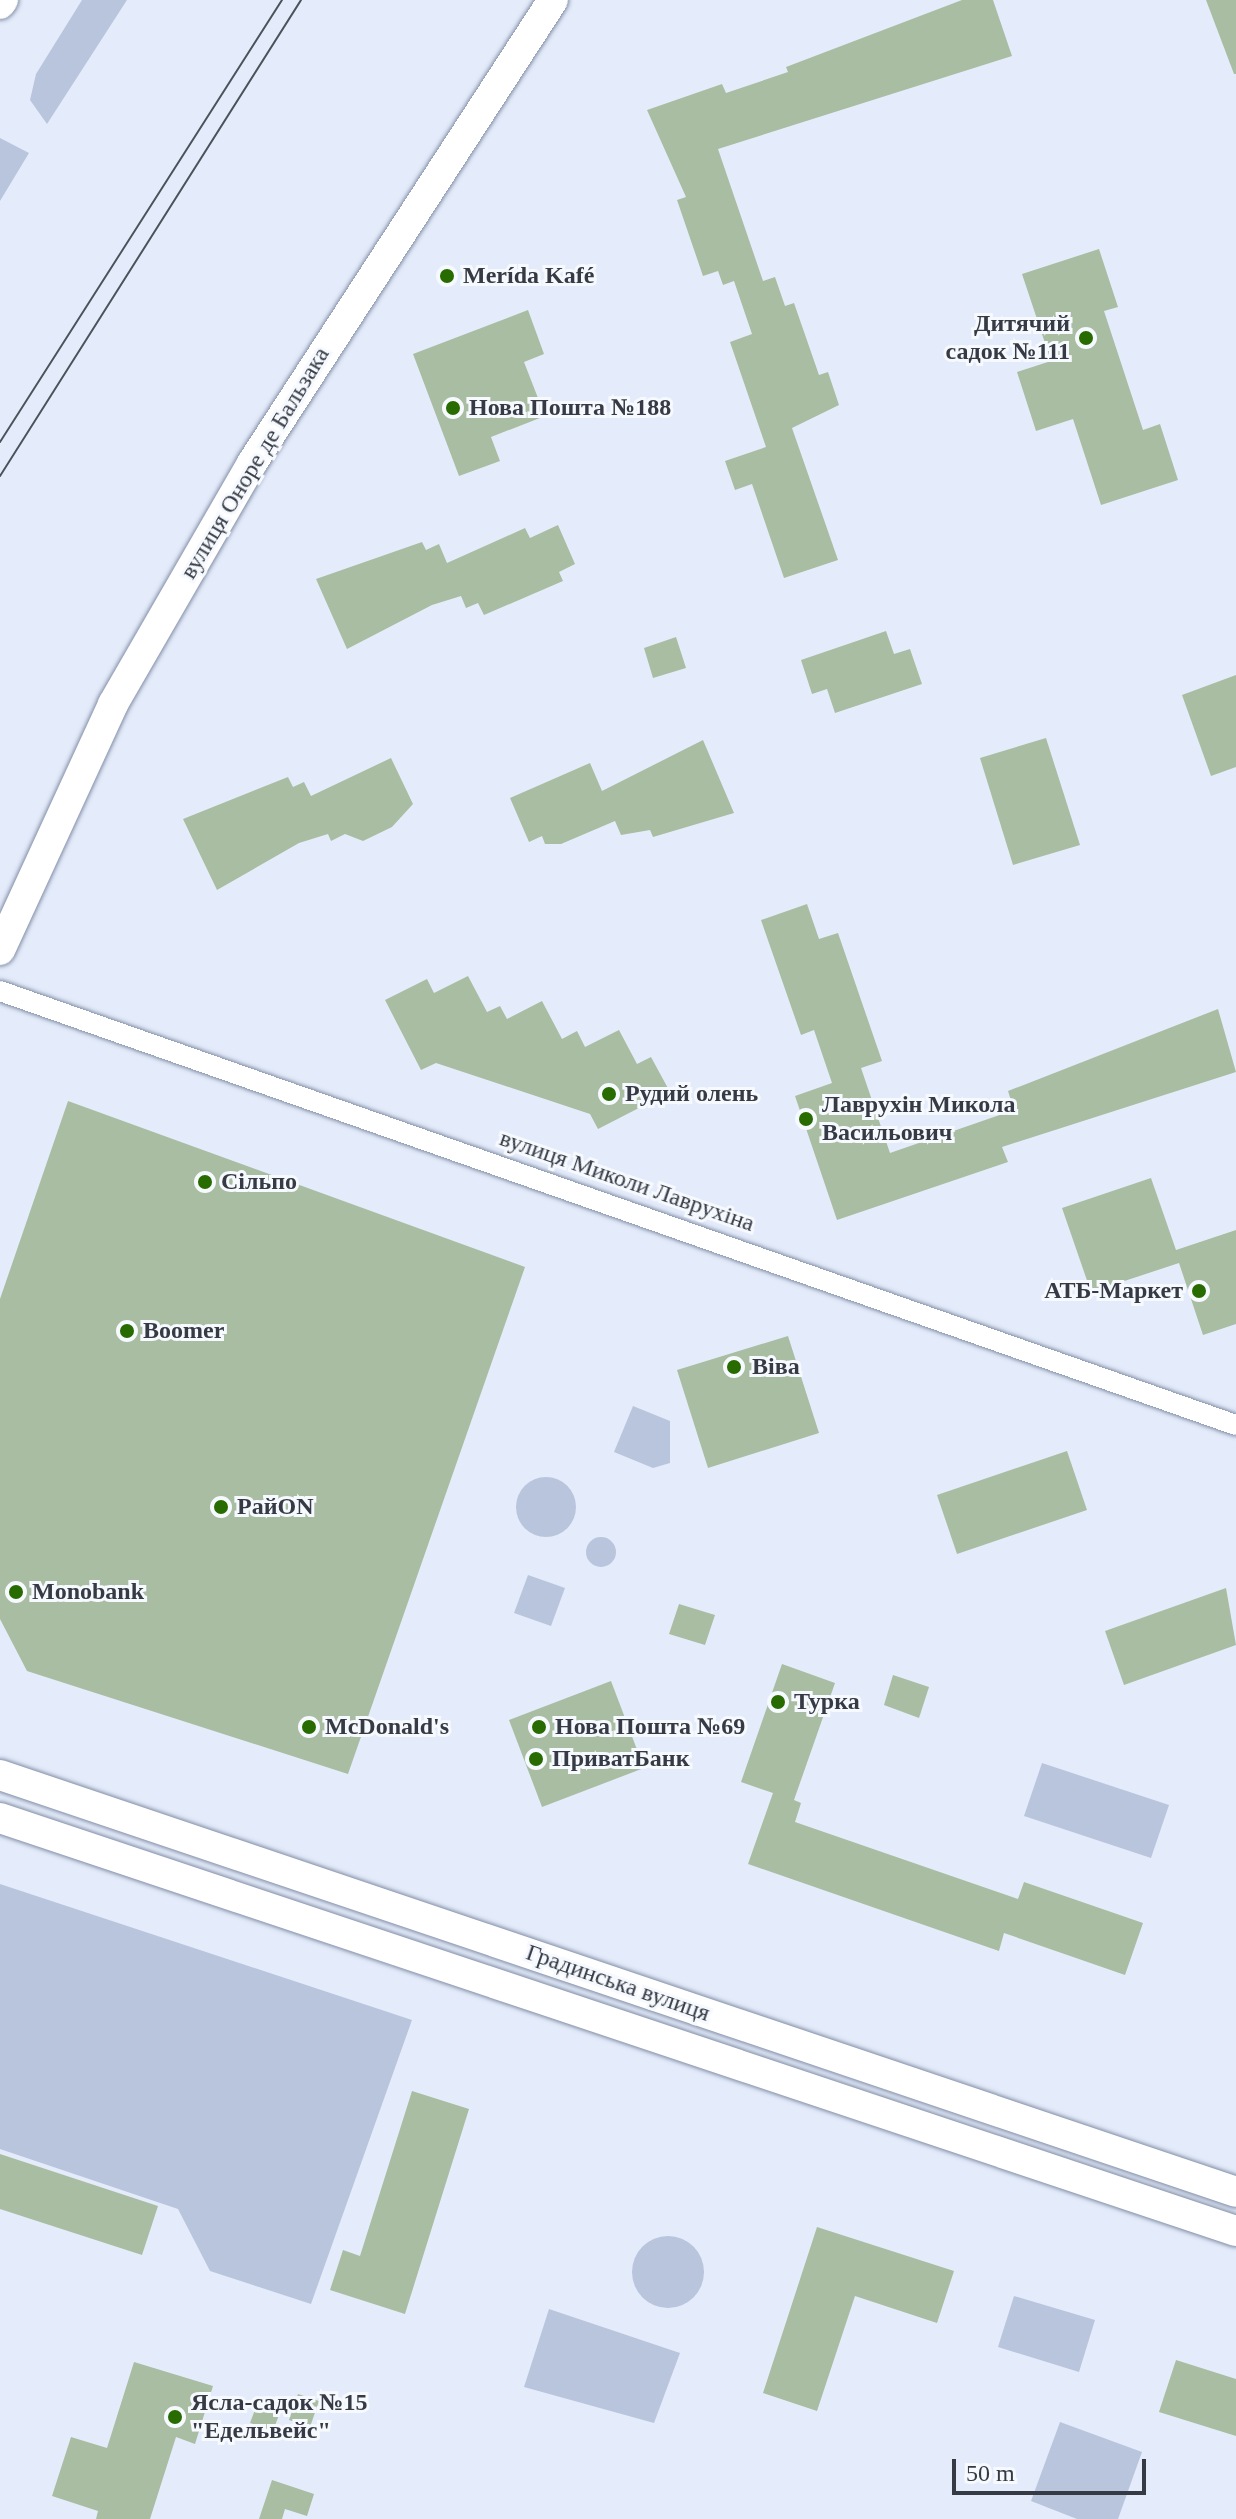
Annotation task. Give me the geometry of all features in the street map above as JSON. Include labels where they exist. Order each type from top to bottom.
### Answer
[{"type":"street","name":"вулиця Оноре де Бальзака","points":[[0,950],[113,704],[252,463],[553,0]]},
{"type":"street","name":"вулиця Миколи Лаврухіна","points":[[0,991],[1236,1425]]},
{"type":"street","name":"Градинська вулиця","points":[[0,1775],[1236,2192]]},
{"type":"street","name":"Градинська вулиця","points":[[0,1818],[1236,2231]]},
{"type":"shaded area","points":[[82,0],[127,0],[47,124],[30,100],[36,74]]},
{"type":"shaded area","points":[[0,138],[29,153],[0,201]]},
{"type":"shaded area","points":[[633,1406],[670,1421],[670,1463],[653,1468],[614,1452]]},
{"type":"shaded area","points":[[546,1477],[558,1479],[567,1486],[574,1495],[574,1519],[567,1528],[558,1535],[546,1537],[534,1535],[525,1528],[518,1519],[516,1507],[518,1495],[525,1486],[534,1479]]},
{"type":"shaded area","points":[[601,1537],[607,1538],[615,1546],[615,1558],[607,1566],[601,1567],[595,1566],[587,1558],[586,1552],[587,1546],[595,1538]]},
{"type":"shaded area","points":[[528,1575],[565,1588],[551,1626],[514,1613]]},
{"type":"shaded area","points":[[1042,1763],[1169,1805],[1151,1858],[1024,1816]]},
{"type":"shaded area","points":[[0,1884],[412,2020],[311,2304],[210,2271],[178,2209],[0,2149]]},
{"type":"shaded area","points":[[675,2236],[694,2246],[702,2258],[702,2286],[694,2298],[682,2306],[661,2308],[642,2298],[634,2286],[632,2265],[642,2246],[654,2238]]},
{"type":"shaded area","points":[[1014,2296],[1095,2320],[1079,2372],[998,2347]]},
{"type":"shaded area","points":[[549,2309],[680,2353],[654,2423],[524,2387]]},
{"type":"shaded area","points":[[1060,2422],[1142,2452],[1118,2519],[1077,2519],[1031,2501]]},
{"type":"building","points":[[962,0],[993,0],[1012,56],[718,149],[763,281],[775,277],[785,306],[794,303],[819,375],[828,372],[839,405],[792,428],[838,560],[784,578],[752,484],[735,490],[725,461],[766,447],[730,342],[752,334],[734,281],[723,285],[718,271],[703,276],[677,200],[686,197],[647,110],[722,84],[726,93],[788,72],[786,67]]},
{"type":"building","points":[[1206,0],[1236,0],[1236,74],[1234,74]]},
{"type":"building","points":[[1099,249],[1118,307],[1104,311],[1143,430],[1160,424],[1178,480],[1101,505],[1073,419],[1036,431],[1017,372],[1051,361],[1022,274]]},
{"type":"building","points":[[528,310],[544,354],[524,362],[545,416],[491,437],[500,461],[459,476],[413,354]]},
{"type":"building","points":[[558,525],[575,564],[559,572],[563,581],[484,615],[478,603],[466,608],[461,596],[432,605],[347,649],[316,579],[422,542],[426,550],[439,544],[447,563],[525,528],[530,538]]},
{"type":"building","points":[[886,631],[894,654],[910,649],[922,684],[835,713],[827,689],[812,694],[801,660]]},
{"type":"building","points":[[676,637],[686,668],[653,678],[644,648]]},
{"type":"building","points":[[1236,675],[1236,767],[1211,776],[1182,695]]},
{"type":"building","points":[[1046,738],[1080,845],[1013,865],[980,758]]},
{"type":"building","points":[[703,740],[734,813],[653,837],[650,830],[621,835],[615,821],[561,844],[545,844],[542,836],[529,842],[510,798],[590,763],[602,791]]},
{"type":"building","points":[[391,758],[413,804],[392,827],[363,841],[345,834],[331,841],[328,834],[299,843],[217,890],[183,819],[288,777],[293,787],[304,782],[311,796]]},
{"type":"building","points":[[807,904],[819,939],[838,933],[882,1061],[861,1068],[890,1153],[1014,1110],[1008,1091],[1218,1009],[1236,1072],[1002,1147],[1008,1162],[837,1220],[795,1096],[832,1083],[814,1030],[801,1035],[761,920]]},
{"type":"building","points":[[468,976],[487,1012],[500,1006],[507,1019],[542,1001],[562,1039],[577,1031],[585,1047],[619,1030],[637,1064],[651,1057],[670,1092],[598,1129],[590,1114],[436,1063],[421,1070],[385,1000],[427,979],[434,993]]},
{"type":"building","name":"РайON","points":[[68,1101],[525,1267],[348,1774],[27,1671],[0,1619],[0,1299]]},
{"type":"building","points":[[1151,1178],[1176,1250],[1236,1230],[1236,1324],[1203,1335],[1179,1263],[1091,1292],[1062,1208]]},
{"type":"building","points":[[788,1336],[819,1433],[708,1468],[677,1370]]},
{"type":"building","points":[[1067,1451],[1087,1510],[957,1554],[937,1495]]},
{"type":"building","points":[[1226,1588],[1236,1645],[1124,1685],[1105,1631]]},
{"type":"building","points":[[679,1604],[715,1615],[705,1645],[669,1634]]},
{"type":"building","points":[[782,1664],[835,1683],[794,1800],[801,1803],[795,1822],[1018,1899],[1024,1882],[1143,1923],[1125,1975],[1004,1933],[999,1951],[748,1864],[773,1793],[741,1782]]},
{"type":"building","points":[[893,1675],[929,1687],[919,1718],[884,1705]]},
{"type":"building","points":[[611,1681],[644,1768],[542,1807],[509,1720]]},
{"type":"building","points":[[412,2091],[469,2109],[405,2314],[330,2290],[343,2250],[360,2256]]},
{"type":"building","points":[[0,2154],[158,2206],[142,2255],[0,2209]]},
{"type":"building","points":[[817,2227],[954,2271],[937,2323],[855,2296],[817,2411],[763,2393]]},
{"type":"building","points":[[1176,2360],[1236,2379],[1236,2436],[1159,2412]]},
{"type":"building","points":[[134,2362],[213,2386],[195,2444],[176,2437],[150,2519],[96,2519],[98,2511],[52,2496],[71,2437],[107,2448]]},
{"type":"building","points":[[298,2394],[319,2401],[310,2427],[289,2420]]},
{"type":"building","points":[[259,2399],[282,2407],[273,2431],[250,2423]]},
{"type":"building","points":[[272,2480],[314,2494],[307,2516],[285,2509],[282,2519],[259,2519]]},
{"type":"tram line","points":[[0,442],[282,0]]},
{"type":"tram line","points":[[0,476],[301,0]]},
{"type":"place","name":"Merída Kafé","points":[[447,276]]},
{"type":"place","name":"Дитячий садок №111","points":[[1086,338]]},
{"type":"place","name":"Нова Пошта №188","points":[[453,408]]},
{"type":"place","name":"Рудий олень","points":[[609,1094]]},
{"type":"place","name":"Лаврухін Микола Васильович","points":[[806,1119]]},
{"type":"place","name":"Сільпо","points":[[205,1182]]},
{"type":"place","name":"АТБ-Маркет","points":[[1199,1291]]},
{"type":"place","name":"Boomer","points":[[127,1331]]},
{"type":"place","name":"Віва","points":[[734,1367]]},
{"type":"place","name":"РайON","points":[[221,1507]]},
{"type":"place","name":"Monobank","points":[[16,1592]]},
{"type":"place","name":"Турка","points":[[778,1702]]},
{"type":"place","name":"McDonald's","points":[[309,1727]]},
{"type":"place","name":"Нова Пошта №69","points":[[539,1727]]},
{"type":"place","name":"ПриватБанк","points":[[536,1759]]},
{"type":"place","name":"Ясла-садок №15 \"Едельвейс\"","points":[[175,2417]]}]
